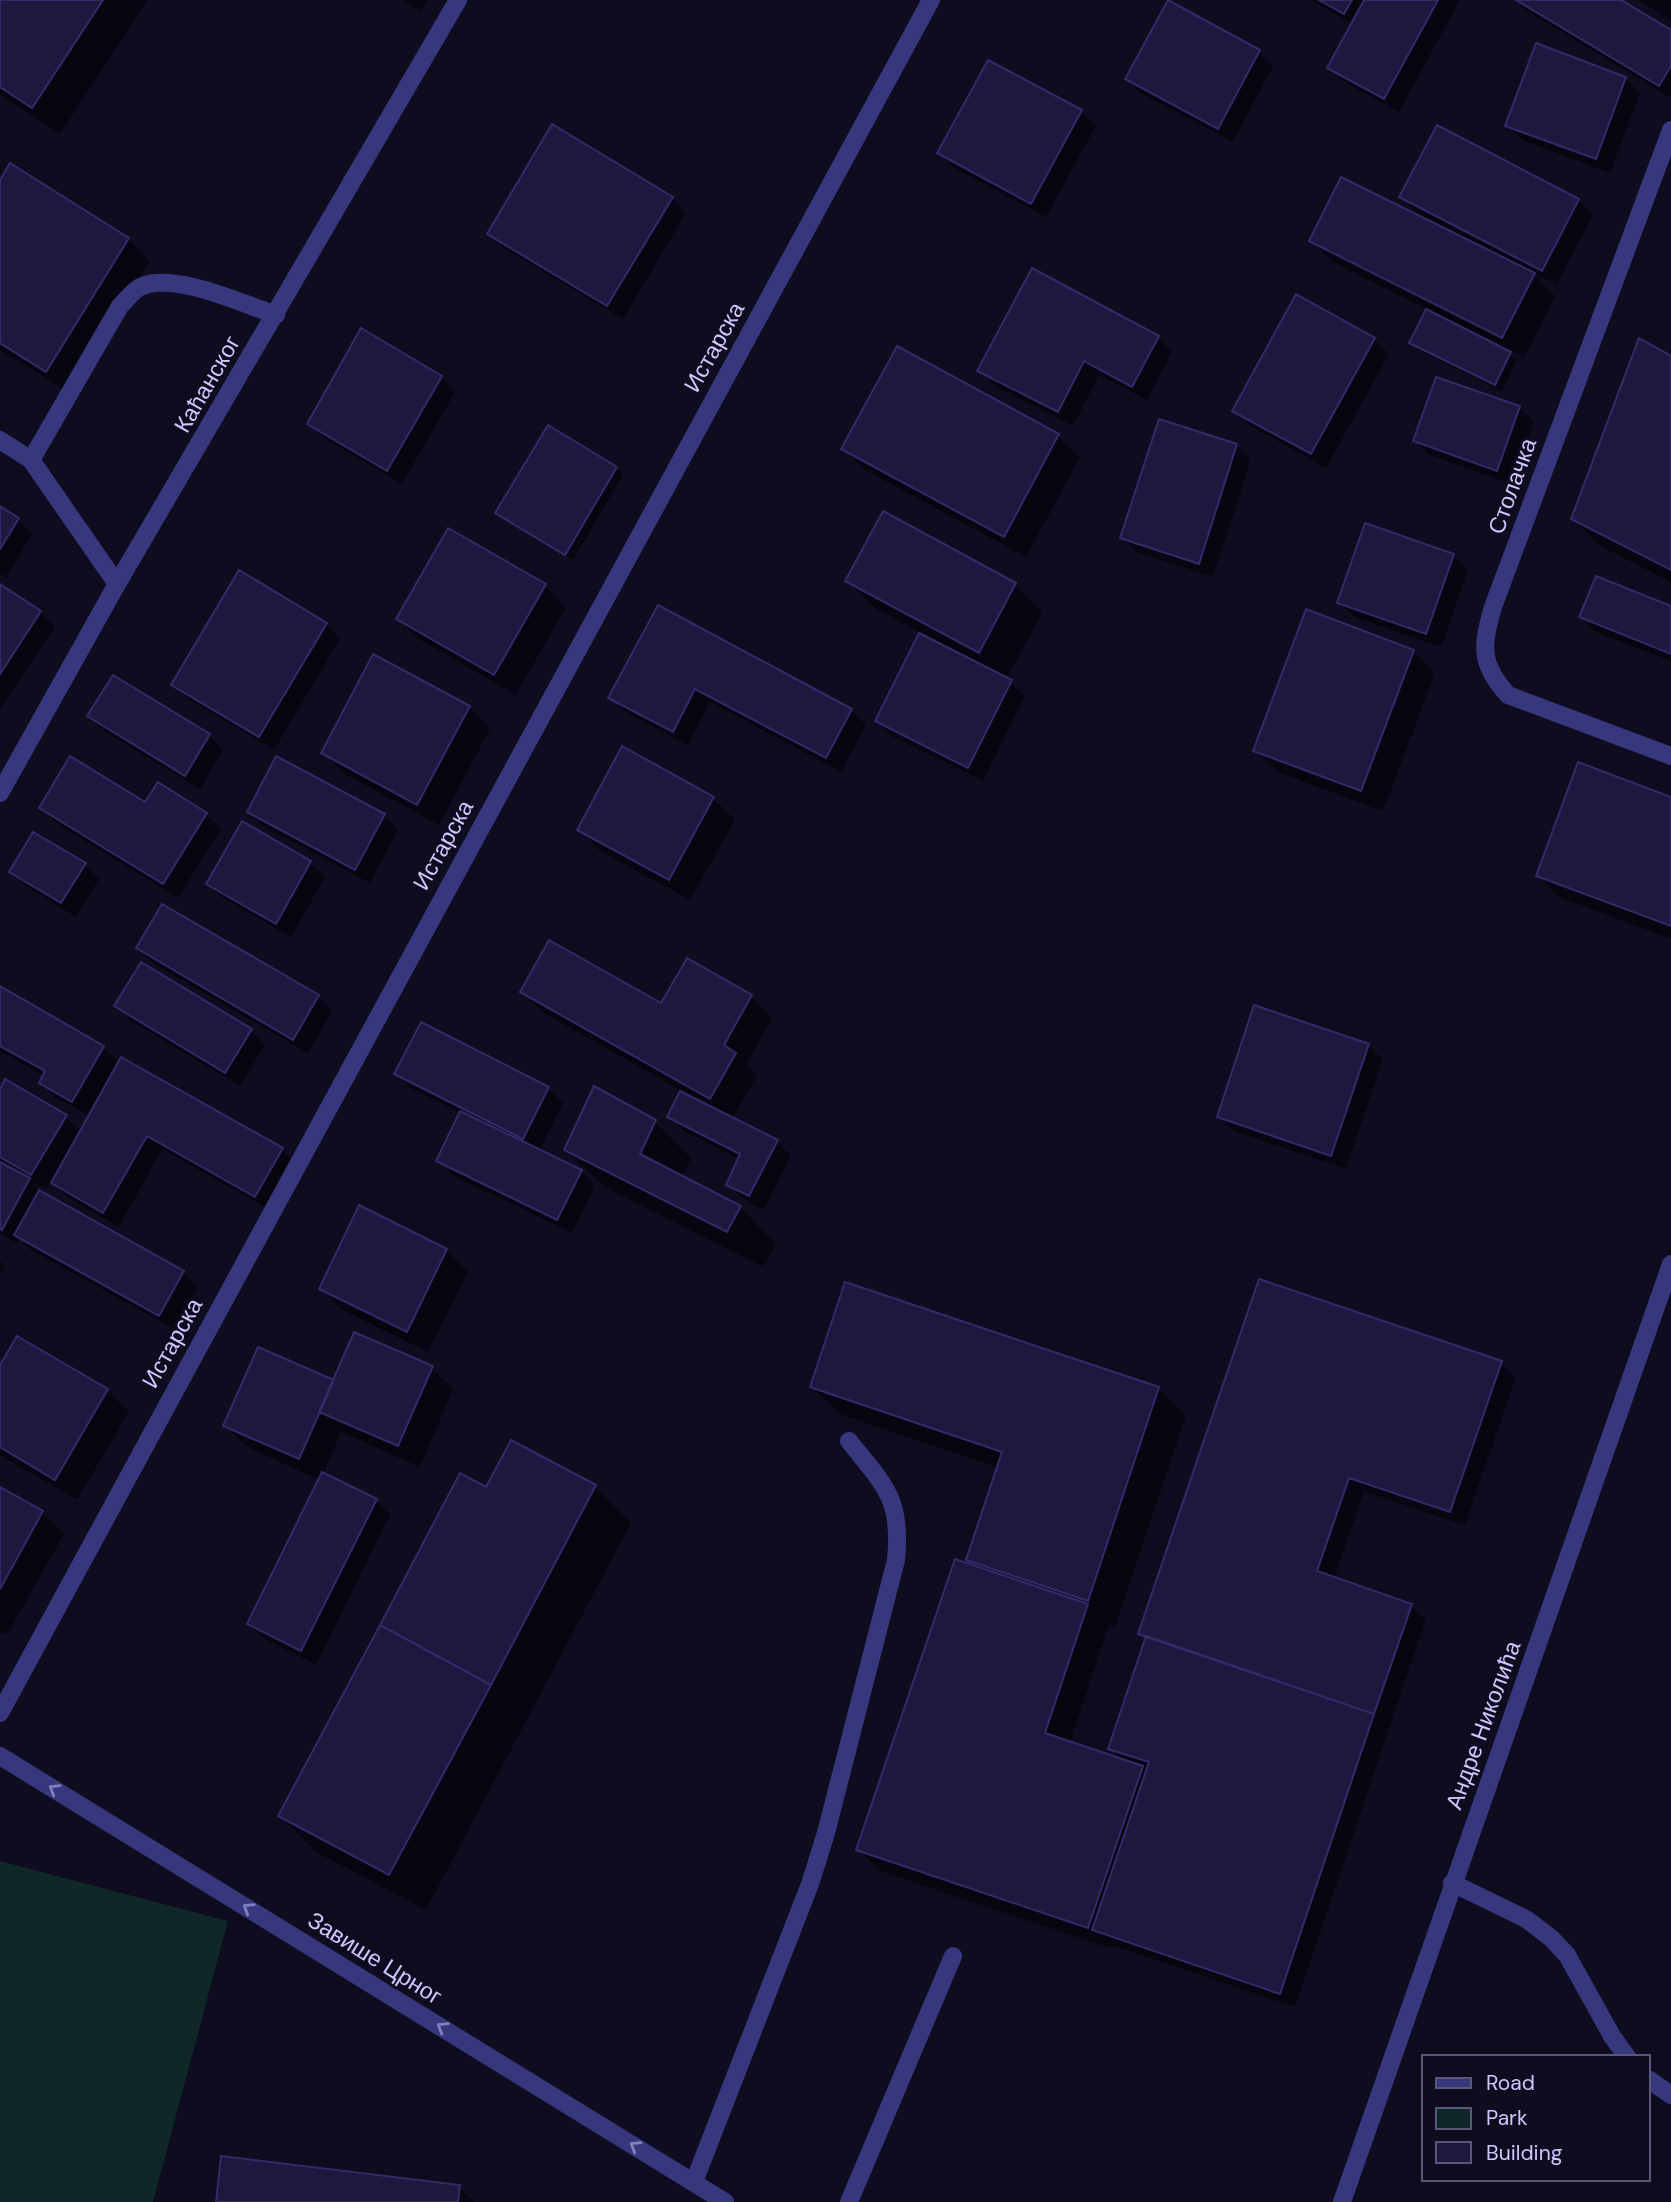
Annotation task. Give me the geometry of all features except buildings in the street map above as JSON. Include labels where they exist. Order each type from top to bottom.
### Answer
[{"type":"street","name":"Каћанског","points":[[0,793],[117,584],[458,0]]},
{"type":"street","name":"Истарска","points":[[0,1713],[931,0]]},
{"type":"street","name":"Столачка","points":[[1671,130],[1493,607],[1485,651],[1487,666],[1494,680],[1508,695],[1671,755]]},
{"type":"street","points":[[30,460],[120,306],[139,288],[159,282],[186,285],[276,315]]},
{"type":"street","points":[[0,439],[30,460],[117,584]]},
{"type":"street","name":"Андре Николића","points":[[1342,2202],[1671,1264]]},
{"type":"street","points":[[694,2182],[810,1884],[826,1833],[896,1560],[899,1532],[894,1505],[885,1485],[849,1441]]},
{"type":"street","name":"Завише Црног","points":[[0,1756],[725,2202]]},
{"type":"street","points":[[1452,1883],[1526,1919],[1551,1938],[1567,1955],[1612,2036],[1626,2055]]},
{"type":"street","points":[[849,2202],[953,1956]]},
{"type":"street","points":[[1650,2080],[1671,2095]]},
{"type":"green space","points":[[0,1861],[228,1921],[153,2202],[0,2202]]}]
